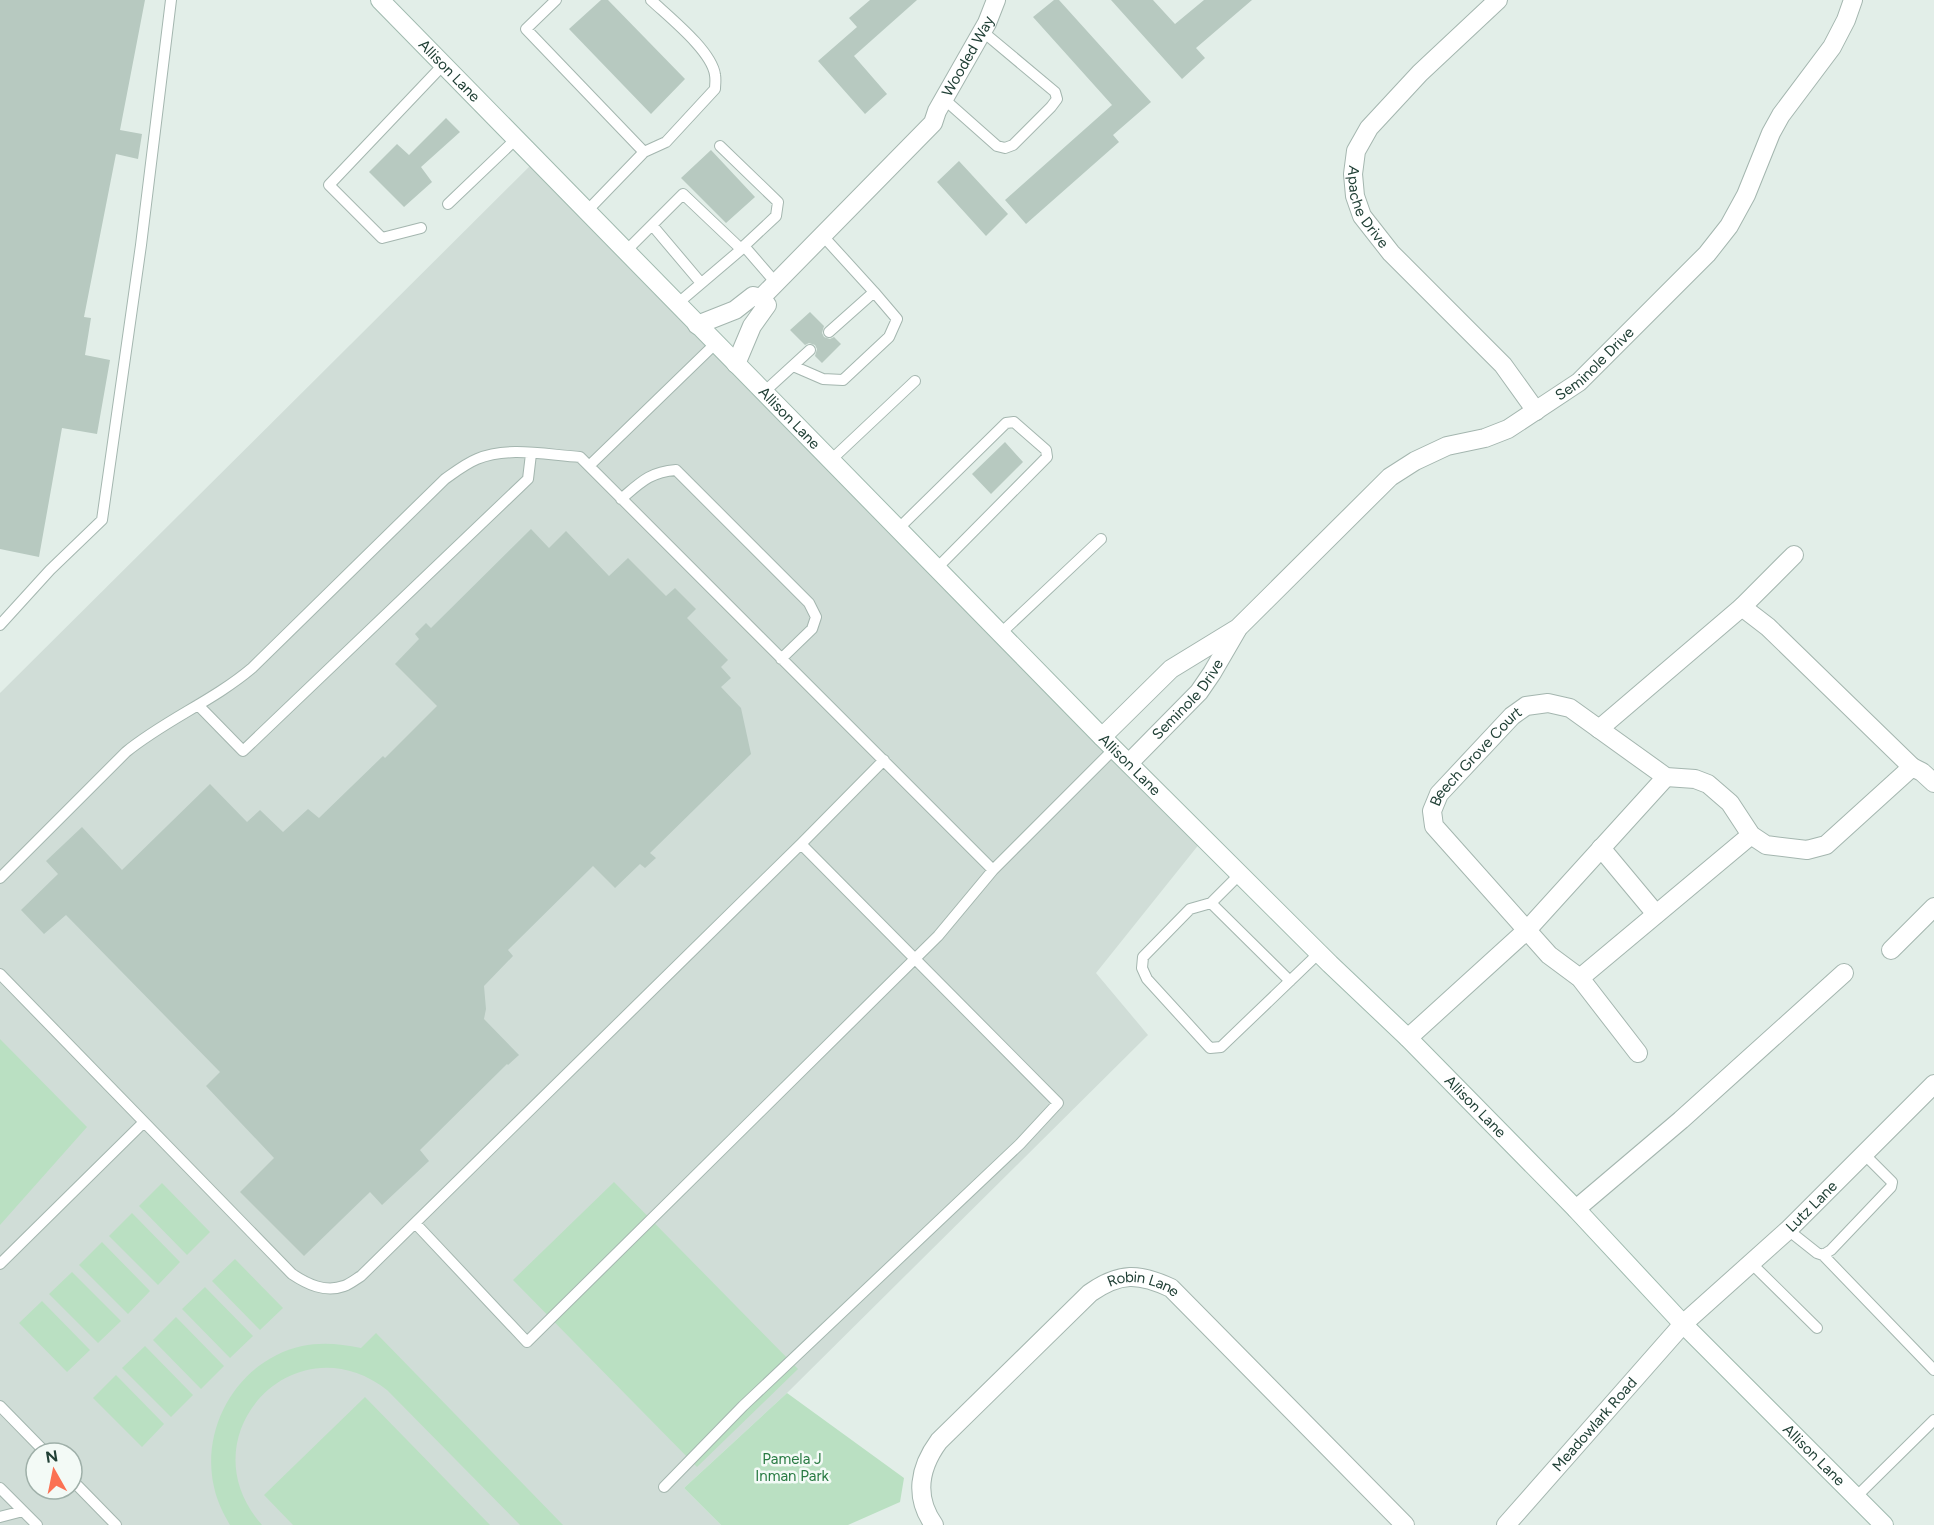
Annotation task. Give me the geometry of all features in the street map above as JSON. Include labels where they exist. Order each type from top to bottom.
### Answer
[{"type":"street","name":"Wooded Way","points":[[761,298],[933,123],[940,105],[982,31],[996,0]]},
{"type":"street","name":"Apache Drive","points":[[1498,0],[1420,73],[1369,128],[1356,151],[1353,174],[1354,196],[1362,216],[1391,253],[1503,365],[1536,411]]},
{"type":"street","name":"Seminole Drive","points":[[1108,743],[1171,669],[1238,628],[1390,477],[1415,461],[1447,446],[1485,438],[1508,429],[1579,382],[1707,254],[1729,226],[1746,195],[1771,133],[1781,115],[1832,47],[1853,0]]},
{"type":"street","name":"Allison Lane","points":[[388,3],[443,65],[938,567],[1108,743],[1408,1038],[1576,1209],[1683,1324],[1884,1525]]},
{"type":"street","points":[[698,325],[735,310],[753,296],[761,298],[767,305],[752,326],[736,364]]},
{"type":"street","points":[[1599,729],[1742,608],[1794,555]]},
{"type":"street","points":[[1742,608],[1768,627],[1912,767],[1922,772],[1934,783]]},
{"type":"street","name":"Seminole Drive","points":[[1129,763],[1199,692],[1238,628]]},
{"type":"street","name":"Beech Grove Court","points":[[1638,1053],[1580,978],[1550,955],[1434,826],[1432,811],[1439,794],[1512,716],[1526,706],[1548,703],[1570,708],[1666,777]]},
{"type":"street","points":[[1408,1038],[1527,930],[1666,777],[1695,779],[1708,784],[1730,802],[1751,835],[1766,845],[1807,850],[1826,845],[1912,767]]},
{"type":"street","points":[[1580,978],[1751,835]]},
{"type":"street","points":[[1602,848],[1656,914]]},
{"type":"street","points":[[1891,950],[1934,907]]},
{"type":"street","points":[[1576,1209],[1681,1120],[1844,973]]},
{"type":"street","name":"Lutz Lane","points":[[1683,1324],[1788,1230],[1934,1084]]},
{"type":"street","name":"Robin Lane","points":[[934,1525],[923,1503],[921,1483],[923,1467],[939,1441],[1090,1293],[1104,1283],[1132,1276],[1151,1278],[1171,1288],[1405,1525]]},
{"type":"street","name":"Meadowlark Road","points":[[1506,1525],[1683,1324]]},
{"type":"lane","points":[[0,625],[50,570],[102,520],[141,245],[171,0]]},
{"type":"lane","points":[[556,0],[526,30],[644,152]]},
{"type":"lane","points":[[587,212],[644,152],[666,142],[715,89],[715,74],[704,51],[651,0]]},
{"type":"lane","points":[[940,105],[997,146],[1005,148],[1013,145],[1052,107],[1057,99],[1055,92],[982,31]]},
{"type":"lane","points":[[421,228],[382,238],[329,184],[443,65]]},
{"type":"lane","points":[[448,204],[516,139]]},
{"type":"lane","points":[[677,304],[776,216],[778,202],[720,146]]},
{"type":"lane","points":[[626,251],[682,194],[742,248],[776,283]]},
{"type":"lane","points":[[652,225],[701,284]]},
{"type":"lane","points":[[793,366],[823,379],[843,380],[890,338],[897,319],[824,236]]},
{"type":"lane","points":[[829,332],[874,292]]},
{"type":"lane","points":[[589,466],[716,343]]},
{"type":"lane","points":[[764,392],[810,350]]},
{"type":"lane","points":[[831,460],[915,381]]},
{"type":"lane","points":[[899,528],[1006,423],[1014,422],[1046,450],[1047,457],[938,567]]},
{"type":"lane","points":[[0,878],[126,752],[146,736],[237,681],[252,668],[445,479],[462,467],[488,455],[511,452],[580,457],[993,870]]},
{"type":"lane","points":[[198,705],[243,751],[528,479],[531,454]]},
{"type":"lane","points":[[621,499],[643,480],[660,471],[676,470],[809,603],[816,617],[813,629],[781,659]]},
{"type":"lane","points":[[1001,633],[1101,538]]},
{"type":"lane","points":[[415,1223],[526,1342],[938,936],[993,870],[1108,743]]},
{"type":"lane","points":[[0,974],[292,1274],[307,1284],[325,1288],[344,1286],[361,1276],[884,760]]},
{"type":"lane","points":[[664,1487],[743,1406],[1020,1144],[1058,1103],[801,844]]},
{"type":"lane","points":[[1240,874],[1211,903],[1190,909],[1143,957],[1142,968],[1147,979],[1210,1048],[1221,1047],[1319,953]]},
{"type":"lane","points":[[1211,903],[1290,981]]},
{"type":"lane","points":[[0,1264],[144,1122]]},
{"type":"lane","points":[[1823,1255],[1831,1250],[1891,1187],[1892,1182],[1888,1177],[1864,1154]]},
{"type":"lane","points":[[1788,1230],[1816,1253],[1823,1255],[1934,1370]]},
{"type":"lane","points":[[1750,1263],[1817,1328]]},
{"type":"lane","points":[[0,1406],[34,1441]]},
{"type":"lane","points":[[1856,1497],[1934,1420]]},
{"type":"lane","points":[[0,1488],[37,1525]]},
{"type":"lane","points":[[84,1492],[116,1525]]},
{"type":"lane","points":[[0,1517],[23,1511]]},
{"type":"shaded area","points":[[536,160],[1204,838],[1096,973],[1148,1035],[787,1393],[684,1488],[721,1525],[0,1525],[0,693]]},
{"type":"green space","points":[[0,1039],[87,1127],[0,1225]]},
{"type":"green space","points":[[614,1182],[798,1369],[697,1467],[513,1280]]},
{"type":"green space","points":[[162,1183],[210,1232],[187,1255],[139,1206]]},
{"type":"green space","points":[[132,1213],[180,1262],[158,1285],[109,1236]]},
{"type":"green space","points":[[102,1242],[150,1291],[128,1314],[79,1265]]},
{"type":"green space","points":[[235,1259],[283,1308],[260,1330],[212,1281]]},
{"type":"green space","points":[[72,1272],[121,1321],[98,1343],[49,1294]]},
{"type":"green space","points":[[205,1287],[253,1336],[230,1358],[182,1309]]},
{"type":"green space","points":[[42,1301],[90,1350],[67,1372],[19,1323]]},
{"type":"green space","points":[[176,1317],[224,1366],[201,1389],[153,1340]]},
{"type":"green space","points":[[376,1333],[563,1525],[520,1525],[387,1390],[352,1372],[317,1368],[286,1378],[260,1398],[243,1425],[236,1457],[241,1491],[262,1525],[230,1525],[217,1497],[211,1464],[213,1441],[219,1419],[229,1399],[260,1365],[280,1354],[302,1346],[317,1344],[361,1348]]},
{"type":"green space","points":[[145,1346],[193,1395],[171,1417],[122,1368]]},
{"type":"green space","points":[[116,1375],[164,1424],[142,1447],[93,1398]]},
{"type":"green space","name":"Pamela J Inman Park","points":[[787,1393],[904,1478],[900,1502],[848,1525],[721,1525],[684,1488]]},
{"type":"green space","points":[[365,1397],[490,1525],[293,1525],[264,1495]]},
{"type":"building","points":[[0,0],[145,0],[120,130],[142,134],[138,159],[116,154],[84,317],[91,318],[85,355],[110,360],[97,434],[62,428],[39,557],[0,549]]},
{"type":"building","points":[[601,0],[608,0],[685,79],[651,114],[569,29]]},
{"type":"building","points":[[870,0],[917,0],[854,56],[887,94],[865,114],[818,61],[857,27],[849,18]]},
{"type":"building","points":[[1054,0],[1059,0],[1151,102],[1113,135],[1119,142],[1026,224],[1005,200],[1112,105],[1033,17]]},
{"type":"building","points":[[1111,0],[1153,0],[1175,24],[1204,0],[1252,0],[1196,48],[1205,58],[1182,79]]},
{"type":"building","points":[[446,118],[460,132],[421,167],[432,182],[404,207],[369,172],[397,144],[409,155]]},
{"type":"building","points":[[711,150],[755,197],[726,223],[681,178]]},
{"type":"building","points":[[959,161],[1008,214],[986,236],[937,182]]},
{"type":"building","points":[[810,312],[824,326],[822,333],[824,337],[830,339],[834,337],[841,344],[822,363],[815,356],[817,349],[815,345],[809,343],[805,345],[790,330]]},
{"type":"building","points":[[1005,442],[1023,462],[991,494],[972,474]]},
{"type":"building","points":[[531,529],[549,548],[566,531],[609,576],[628,558],[666,596],[675,588],[696,609],[687,618],[728,660],[721,667],[731,678],[721,687],[741,708],[751,754],[650,853],[656,858],[645,868],[640,864],[615,888],[593,866],[508,950],[513,956],[484,986],[486,1009],[484,1019],[519,1055],[507,1064],[420,1150],[429,1161],[382,1205],[370,1192],[304,1256],[240,1192],[274,1158],[206,1086],[220,1072],[66,915],[44,934],[21,910],[58,874],[46,861],[82,827],[122,870],[210,784],[247,822],[260,810],[283,832],[308,809],[319,818],[383,756],[385,758],[437,706],[395,664],[419,639],[415,634],[426,623],[431,628]]}]
